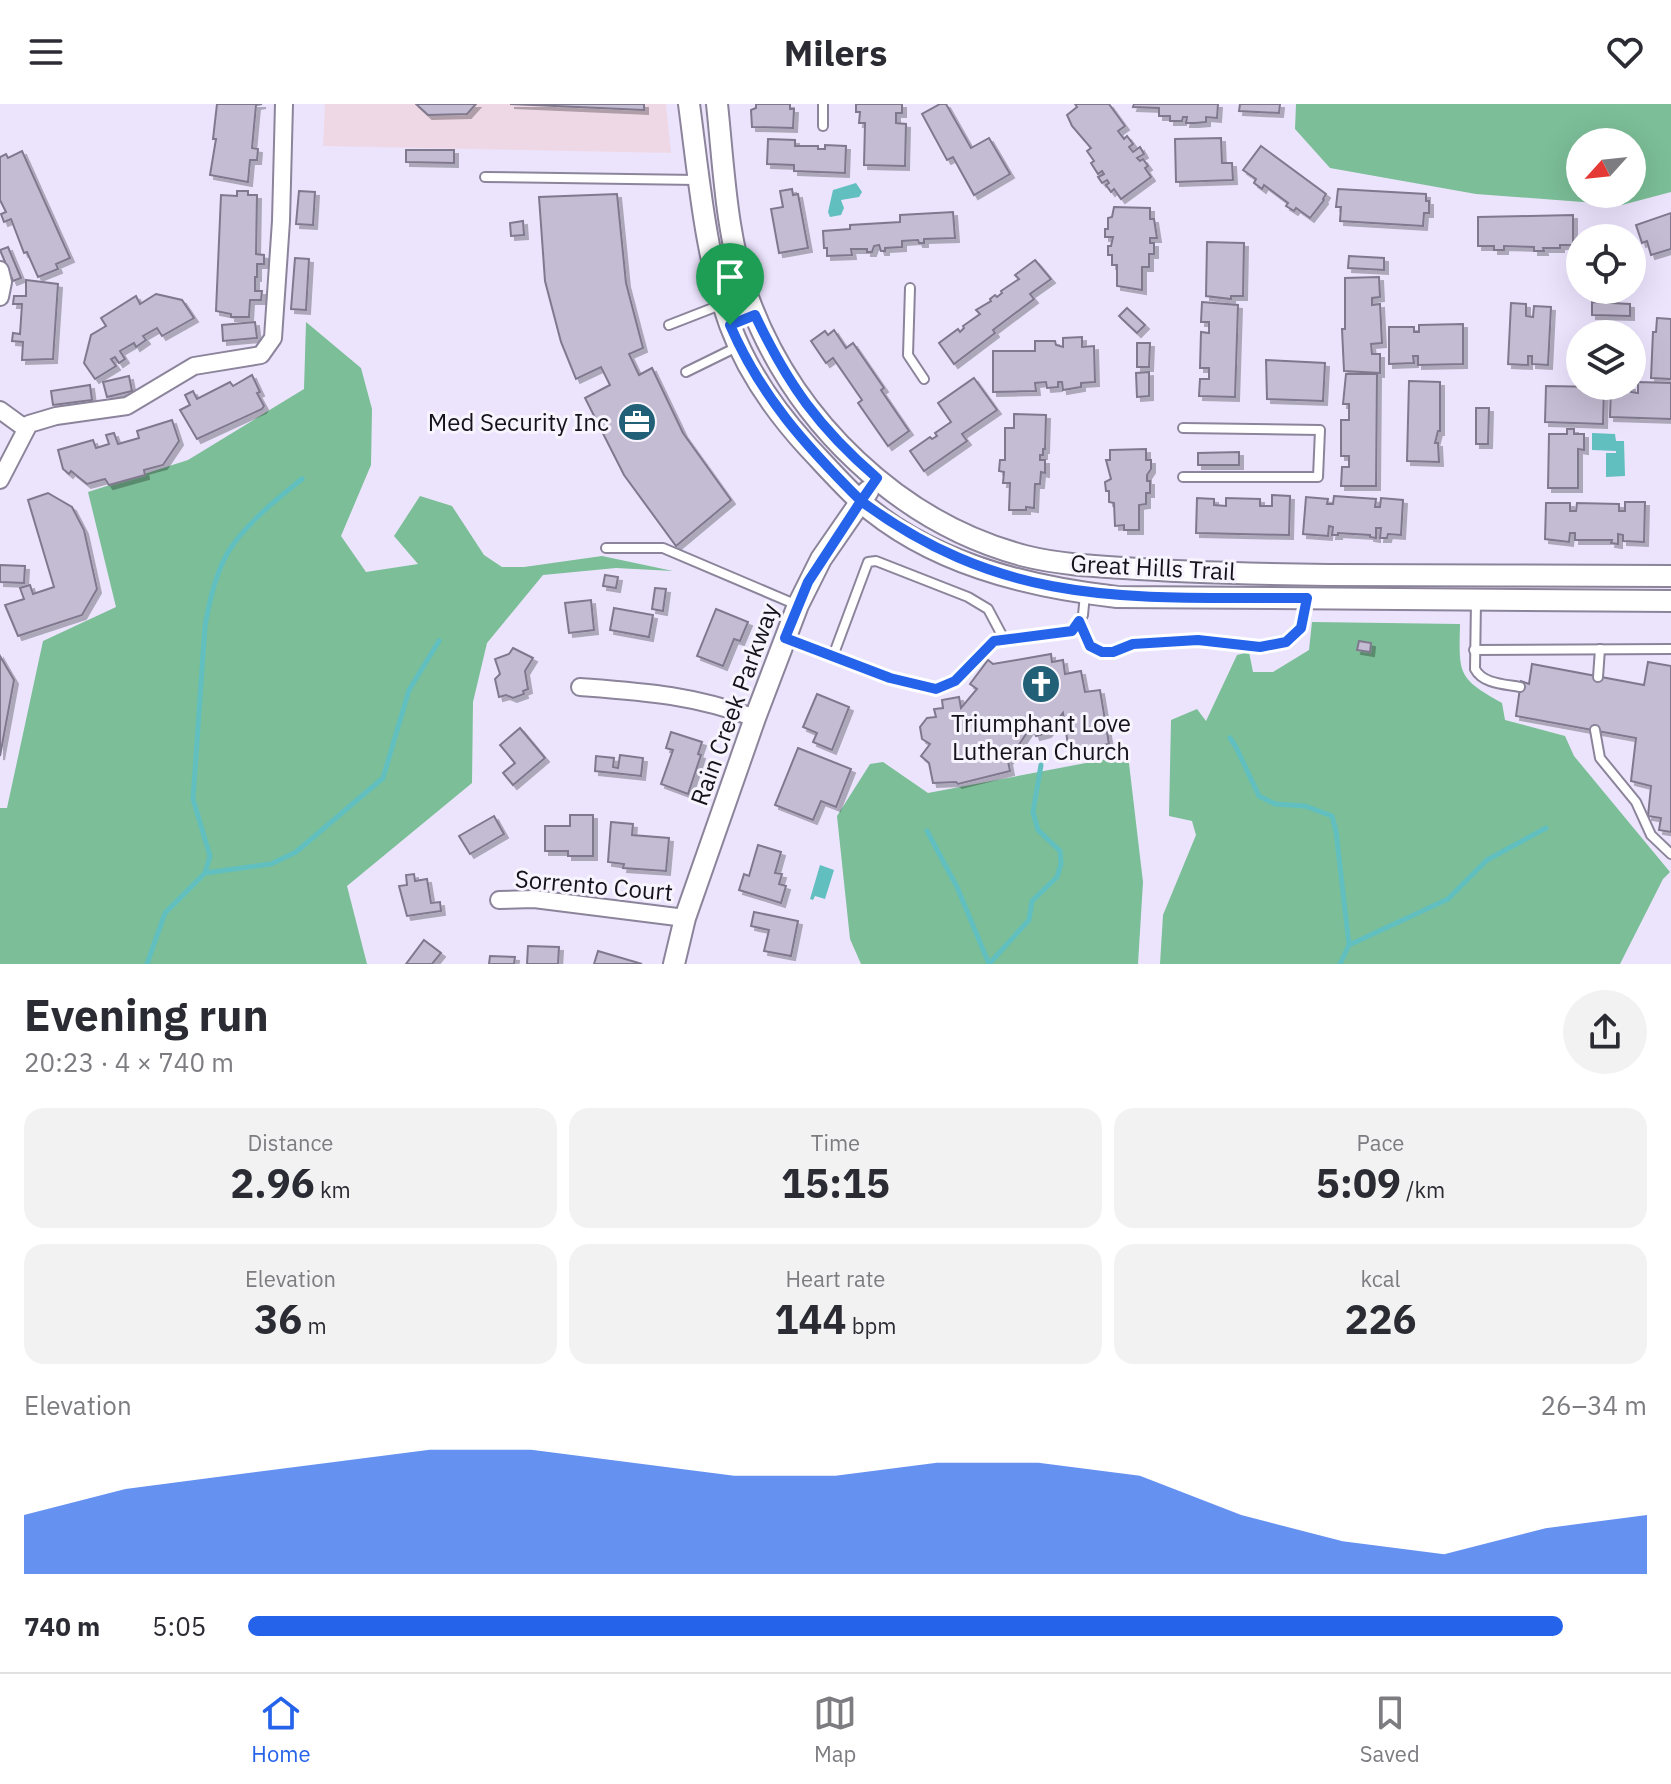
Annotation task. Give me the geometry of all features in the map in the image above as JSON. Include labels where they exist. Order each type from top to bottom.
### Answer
[{"type":"street","points":[[0,480],[29,424],[56,416],[127,406],[194,366],[261,355],[273,338],[281,221],[284,104]]},
{"type":"street","name":"Great Hills Trail","points":[[689,104],[708,238],[730,325],[739,346],[776,408],[799,437],[861,501],[896,527],[937,550],[1028,583],[1117,597],[1671,601]]},
{"type":"street","name":"Great Hills Trail","points":[[717,104],[731,234],[739,269],[755,315],[787,380],[827,431],[877,478],[940,523],[983,543],[1027,557],[1073,564],[1211,574],[1671,576]]},
{"type":"street","points":[[0,270],[3,282],[0,297]]},
{"type":"street","points":[[730,325],[755,315]]},
{"type":"street","points":[[0,410],[26,429]]},
{"type":"street","name":"Rain Creek Parkway","points":[[674,964],[685,918],[798,605],[821,559],[877,478]]},
{"type":"street","points":[[580,687],[672,694],[755,718]]},
{"type":"street","name":"Sorrento Court","points":[[499,900],[534,899],[685,918]]},
{"type":"lane","points":[[823,104],[823,126]]},
{"type":"lane","points":[[485,177],[699,180]]},
{"type":"lane","points":[[910,288],[908,355],[924,379]]},
{"type":"lane","points":[[669,325],[724,304]]},
{"type":"lane","points":[[686,372],[739,346]]},
{"type":"lane","points":[[1183,428],[1320,430],[1318,477],[1183,477]]},
{"type":"lane","points":[[606,548],[663,548],[798,605]]},
{"type":"lane","points":[[833,656],[868,562],[876,561],[968,597],[988,609],[1004,639]]},
{"type":"lane","points":[[785,638],[890,678],[936,689],[955,681],[994,641],[1072,631],[1083,615],[1085,593]]},
{"type":"lane","points":[[1079,621],[1090,646],[1102,652],[1113,652],[1133,644],[1198,640],[1260,647],[1286,642],[1301,628],[1307,598]]},
{"type":"lane","points":[[1476,599],[1475,669],[1479,676],[1490,681],[1520,687]]},
{"type":"lane","points":[[1598,677],[1600,649]]},
{"type":"lane","points":[[1474,650],[1671,649]]},
{"type":"lane","points":[[1595,730],[1600,758],[1636,802],[1651,835],[1671,854]]},
{"type":"shaded area","points":[[325,104],[666,104],[671,153],[323,146]]},
{"type":"shaded area","points":[[1296,104],[1671,104],[1671,192],[1646,199],[1646,128],[1566,128],[1566,201],[1476,194],[1330,168],[1295,129]]},
{"type":"shaded area","points":[[856,183],[862,192],[859,197],[841,200],[844,208],[841,215],[830,217],[828,212],[833,190]]},
{"type":"shaded area","points":[[306,322],[361,368],[372,409],[371,465],[341,536],[366,572],[418,564],[394,536],[420,496],[452,506],[484,555],[502,567],[524,567],[602,556],[673,571],[616,568],[543,575],[487,643],[473,702],[472,783],[347,886],[367,964],[0,964],[0,808],[7,808],[43,641],[116,607],[88,492],[188,460],[304,389]]},
{"type":"shaded area","points":[[1592,433],[1615,434],[1616,441],[1624,441],[1625,476],[1606,477],[1606,453],[1616,451],[1592,450]]},
{"type":"shaded area","points":[[1312,622],[1460,624],[1460,654],[1464,673],[1476,687],[1502,703],[1505,720],[1565,736],[1574,756],[1670,872],[1663,879],[1620,964],[1160,964],[1163,915],[1196,835],[1192,821],[1169,816],[1171,720],[1197,709],[1206,721],[1237,655],[1249,652],[1253,672],[1273,672],[1309,650]]},
{"type":"shaded area","points":[[1128,755],[1143,882],[1138,964],[861,964],[850,939],[837,816],[870,764],[883,762],[928,793]]},
{"type":"shaded area","points":[[820,865],[834,870],[825,899],[815,896],[813,900],[810,899]]},
{"type":"building","points":[[217,104],[262,104],[256,105],[252,148],[258,149],[257,160],[250,160],[248,182],[210,175],[216,139],[213,139]]},
{"type":"building","points":[[416,104],[476,104],[467,114],[428,115]]},
{"type":"building","points":[[510,104],[644,104],[644,110]]},
{"type":"building","points":[[756,104],[790,104],[790,109],[794,109],[793,128],[752,127],[751,110],[756,108]]},
{"type":"building","points":[[856,104],[902,104],[902,113],[896,113],[896,123],[906,124],[905,166],[864,165],[865,123],[859,123],[860,112],[856,112]]},
{"type":"building","points":[[946,104],[971,148],[989,138],[1010,174],[974,195],[953,157],[947,160],[922,114]]},
{"type":"building","points":[[1075,104],[1109,104],[1125,126],[1118,131],[1133,144],[1129,147],[1133,152],[1140,147],[1144,154],[1137,158],[1140,161],[1143,159],[1151,177],[1121,199],[1114,189],[1111,192],[1106,185],[1109,183],[1107,180],[1102,183],[1098,177],[1104,174],[1102,171],[1098,174],[1087,151],[1091,148],[1072,126],[1067,115],[1077,107]]},
{"type":"building","points":[[1134,104],[1218,104],[1217,118],[1206,117],[1206,122],[1195,123],[1186,123],[1187,117],[1183,117],[1182,121],[1170,121],[1170,116],[1159,116],[1159,108],[1133,107]]},
{"type":"building","points":[[1240,104],[1280,104],[1279,113],[1239,111]]},
{"type":"building","points":[[1221,138],[1222,163],[1232,163],[1233,180],[1176,182],[1175,139]]},
{"type":"building","points":[[768,139],[795,140],[795,146],[818,146],[818,149],[825,149],[825,145],[846,146],[845,173],[794,171],[794,165],[767,164]]},
{"type":"building","points":[[1261,146],[1326,194],[1310,218],[1296,208],[1294,211],[1286,206],[1288,203],[1264,185],[1262,189],[1254,183],[1256,179],[1243,170]]},
{"type":"building","points":[[406,150],[454,150],[454,163],[406,162]]},
{"type":"building","points":[[22,151],[70,258],[56,264],[58,269],[38,277],[27,252],[24,253],[11,219],[4,222],[1,214],[6,212],[0,200],[0,157],[6,154],[8,158]]},
{"type":"building","points":[[792,189],[793,195],[798,194],[808,248],[779,253],[771,209],[783,207],[780,191]]},
{"type":"building","points":[[1338,189],[1426,194],[1429,213],[1424,213],[1423,226],[1340,221],[1341,207],[1336,207]]},
{"type":"building","points":[[237,191],[257,195],[256,254],[264,255],[264,264],[257,264],[255,277],[255,291],[262,291],[261,300],[250,300],[249,317],[231,317],[231,314],[216,311],[221,195],[237,196]]},
{"type":"building","points":[[299,191],[315,192],[313,225],[296,224]]},
{"type":"building","points":[[617,194],[626,283],[643,348],[629,354],[639,375],[652,368],[683,433],[731,500],[676,546],[624,475],[585,398],[610,385],[601,367],[576,379],[561,342],[545,281],[539,197]]},
{"type":"building","points":[[1114,207],[1150,208],[1150,219],[1154,219],[1157,238],[1150,238],[1150,243],[1154,243],[1154,254],[1149,254],[1149,267],[1142,267],[1142,290],[1117,286],[1117,265],[1112,265],[1112,255],[1108,255],[1108,246],[1111,246],[1113,237],[1105,237],[1108,218],[1112,217]]},
{"type":"building","points":[[953,212],[955,238],[924,239],[924,243],[918,240],[902,241],[902,247],[885,248],[885,251],[881,251],[879,245],[874,246],[872,252],[851,249],[852,255],[827,256],[827,248],[824,248],[823,231],[850,229],[850,225],[900,222],[900,215]]},
{"type":"building","points":[[1671,213],[1671,249],[1651,255],[1646,241],[1646,224],[1639,224]]},
{"type":"building","points":[[1573,215],[1573,224],[1566,224],[1566,245],[1560,245],[1560,248],[1534,251],[1534,247],[1504,246],[1504,250],[1494,250],[1494,246],[1478,246],[1478,217]]},
{"type":"building","points":[[523,221],[524,235],[511,236],[510,223]]},
{"type":"building","points":[[1207,242],[1244,243],[1243,296],[1231,296],[1231,299],[1206,296]]},
{"type":"building","points":[[8,247],[21,278],[13,281],[0,250]]},
{"type":"building","points":[[1349,256],[1384,258],[1384,270],[1348,268]]},
{"type":"building","points":[[295,258],[309,259],[306,310],[291,309]]},
{"type":"building","points":[[1035,260],[1051,279],[1030,294],[1034,299],[954,364],[939,343],[958,329],[960,332],[963,326],[980,314],[976,310],[1019,279],[1015,275]]},
{"type":"building","points":[[1379,277],[1380,297],[1372,298],[1372,305],[1380,304],[1382,343],[1371,344],[1372,354],[1380,354],[1380,373],[1344,371],[1342,329],[1345,329],[1345,278]]},
{"type":"building","points":[[26,280],[58,284],[53,359],[22,360],[23,342],[12,341],[13,333],[20,334],[22,304],[13,304],[14,296],[26,296]]},
{"type":"building","points":[[156,294],[182,300],[194,318],[162,336],[157,328],[143,336],[146,340],[136,347],[134,343],[120,351],[125,359],[119,363],[115,357],[111,359],[116,366],[95,379],[84,363],[91,335],[106,326],[101,318],[136,296],[140,304]]},
{"type":"building","points":[[1202,302],[1238,305],[1235,397],[1199,396],[1200,379],[1209,379],[1209,368],[1200,368],[1201,332],[1209,333],[1209,322],[1201,322]]},
{"type":"building","points":[[1511,303],[1526,304],[1526,316],[1533,317],[1534,306],[1551,307],[1548,365],[1532,364],[1532,356],[1528,356],[1528,365],[1508,364]]},
{"type":"building","points":[[1592,304],[1630,304],[1630,316],[1592,315]]},
{"type":"building","points":[[1127,308],[1145,325],[1137,333],[1119,316]]},
{"type":"building","points":[[1657,318],[1671,319],[1671,379],[1651,378],[1653,332],[1656,332]]},
{"type":"building","points":[[255,322],[257,338],[223,341],[222,325]]},
{"type":"building","points":[[1463,324],[1463,364],[1418,365],[1418,356],[1413,356],[1414,363],[1389,364],[1389,327],[1414,327],[1414,332],[1419,332],[1419,325]]},
{"type":"building","points":[[834,330],[846,348],[853,343],[909,431],[888,446],[858,403],[862,400],[833,358],[826,363],[811,341],[825,331],[828,335]]},
{"type":"building","points":[[1082,337],[1082,347],[1094,346],[1095,382],[1081,383],[1081,387],[1063,390],[1062,382],[1058,382],[1058,387],[1047,388],[1046,382],[1035,383],[1036,391],[993,392],[993,351],[1035,351],[1035,341],[1055,341],[1056,345],[1063,347],[1063,338]]},
{"type":"building","points":[[1137,343],[1150,343],[1149,367],[1137,367]]},
{"type":"building","points":[[1266,360],[1325,363],[1323,401],[1267,399]]},
{"type":"building","points":[[1149,372],[1149,396],[1137,397],[1136,373]]},
{"type":"building","points":[[1346,374],[1377,374],[1376,486],[1341,486],[1342,467],[1349,467],[1349,456],[1341,456],[1341,420],[1349,420],[1349,404],[1343,404]]},
{"type":"building","points":[[252,375],[260,392],[257,393],[264,406],[262,409],[197,439],[180,410],[190,405],[185,395],[193,391],[197,399],[230,382],[233,386]]},
{"type":"building","points":[[129,376],[132,391],[107,397],[103,382]]},
{"type":"building","points":[[974,378],[997,410],[962,434],[967,441],[924,471],[910,451],[930,437],[937,436],[935,433],[951,422],[938,403]]},
{"type":"building","points":[[1409,381],[1440,382],[1440,431],[1435,443],[1438,443],[1439,462],[1407,461]]},
{"type":"building","points":[[1646,382],[1671,383],[1671,419],[1610,417],[1611,400],[1646,400]]},
{"type":"building","points":[[90,385],[92,400],[53,405],[51,391]]},
{"type":"building","points":[[1546,386],[1566,386],[1566,400],[1604,400],[1603,424],[1545,422]]},
{"type":"building","points":[[1476,408],[1489,408],[1488,444],[1476,444]]},
{"type":"building","points":[[1014,414],[1046,415],[1045,449],[1040,455],[1040,460],[1045,460],[1045,473],[1041,472],[1040,484],[1035,484],[1034,508],[1026,507],[1026,510],[1009,510],[1010,483],[1003,483],[1004,472],[999,471],[1000,460],[1005,460],[1005,428],[1014,428]]},
{"type":"building","points":[[172,420],[179,441],[163,465],[144,470],[145,475],[109,485],[105,479],[87,484],[71,471],[69,474],[63,469],[58,450],[93,440],[96,448],[109,444],[106,435],[114,433],[118,444],[139,438],[137,431]]},
{"type":"building","points":[[1567,429],[1574,429],[1574,434],[1584,434],[1584,450],[1578,449],[1578,488],[1548,488],[1549,434],[1567,434]]},
{"type":"building","points":[[1146,449],[1146,460],[1151,460],[1147,475],[1150,493],[1146,493],[1146,504],[1139,505],[1139,530],[1124,530],[1124,525],[1115,526],[1114,503],[1109,502],[1109,491],[1106,491],[1105,482],[1111,479],[1106,460],[1110,460],[1110,450]]},
{"type":"building","points":[[1239,452],[1239,465],[1198,465],[1198,453]]},
{"type":"building","points":[[48,493],[72,507],[84,530],[97,589],[82,615],[18,636],[5,605],[24,599],[20,588],[30,585],[33,594],[54,587],[28,500]]},
{"type":"building","points":[[1272,495],[1290,496],[1289,535],[1196,533],[1197,498],[1214,499],[1214,505],[1226,506],[1226,498],[1260,499],[1260,506],[1272,506]]},
{"type":"building","points":[[1334,496],[1376,499],[1375,507],[1380,507],[1381,498],[1403,500],[1401,535],[1388,534],[1387,538],[1380,538],[1381,528],[1376,528],[1376,538],[1370,535],[1332,535],[1333,527],[1329,526],[1328,536],[1303,534],[1306,497],[1328,499],[1327,504],[1333,504]]},
{"type":"building","points":[[1625,502],[1645,502],[1644,542],[1623,541],[1623,535],[1618,534],[1618,544],[1611,543],[1612,540],[1575,540],[1575,533],[1570,533],[1569,542],[1545,539],[1546,503],[1570,503],[1570,511],[1576,511],[1577,503],[1619,504],[1619,511],[1625,511]]},
{"type":"building","points":[[0,565],[25,566],[24,583],[0,582]]},
{"type":"building","points":[[605,575],[618,577],[616,588],[603,586]]},
{"type":"building","points":[[655,588],[666,589],[663,611],[652,609]]},
{"type":"building","points":[[591,600],[594,630],[569,633],[565,603]]},
{"type":"building","points":[[614,608],[653,615],[649,637],[610,630]]},
{"type":"building","points":[[716,609],[748,622],[740,641],[734,639],[723,666],[697,656]]},
{"type":"building","points":[[1359,641],[1371,643],[1370,652],[1357,650]]},
{"type":"building","points":[[513,648],[533,658],[525,671],[528,689],[513,698],[506,695],[499,697],[495,679],[500,674],[495,659],[509,654]]},
{"type":"building","points":[[1051,654],[1052,662],[1063,660],[1065,674],[1081,671],[1085,692],[1100,690],[1109,744],[1069,751],[1063,713],[1047,733],[1036,736],[1033,729],[1029,730],[1008,761],[1010,771],[958,784],[933,783],[929,763],[921,756],[930,744],[922,739],[920,727],[927,718],[936,717],[934,709],[943,708],[942,700],[959,697],[961,708],[977,689],[970,684],[988,660],[993,664]]},
{"type":"building","points":[[0,656],[14,680],[0,756]]},
{"type":"building","points":[[1648,662],[1671,666],[1671,832],[1659,830],[1661,818],[1648,816],[1651,786],[1631,781],[1636,738],[1516,716],[1521,681],[1529,684],[1532,664],[1644,685]]},
{"type":"building","points":[[817,694],[849,707],[832,750],[813,742],[817,733],[803,727]]},
{"type":"building","points":[[520,728],[545,758],[513,785],[503,773],[515,763],[500,745]]},
{"type":"building","points":[[671,732],[702,742],[698,754],[701,755],[688,794],[661,784],[673,750],[666,748]]},
{"type":"building","points":[[798,748],[851,769],[836,807],[821,801],[813,820],[775,805]]},
{"type":"building","points":[[620,755],[643,758],[641,776],[595,771],[596,756],[614,758],[613,767],[618,768]]},
{"type":"building","points":[[570,815],[593,815],[593,856],[568,856],[568,851],[545,851],[545,826],[570,826]]},
{"type":"building","points":[[494,816],[504,834],[470,854],[459,836]]},
{"type":"building","points":[[611,822],[633,824],[632,835],[669,838],[666,871],[623,868],[624,864],[608,862]]},
{"type":"building","points":[[758,845],[781,852],[775,873],[782,874],[779,884],[786,886],[781,903],[739,890],[744,874],[749,876]]},
{"type":"building","points":[[414,874],[415,881],[427,879],[431,903],[440,902],[441,911],[407,916],[399,886],[407,885],[406,875]]},
{"type":"building","points":[[754,912],[798,921],[791,956],[764,951],[769,930],[751,926]]},
{"type":"building","points":[[424,940],[441,953],[432,964],[406,964]]},
{"type":"building","points":[[528,946],[559,947],[558,964],[527,964]]},
{"type":"building","points":[[598,951],[642,964],[594,964]]},
{"type":"building","points":[[490,956],[515,957],[514,964],[489,964]]},
{"type":"waterway","points":[[147,964],[165,913],[205,873],[210,856],[193,799],[205,626],[216,580],[227,554],[242,534],[302,479]]},
{"type":"waterway","points":[[205,873],[271,864],[296,852],[383,778],[409,690],[439,641]]},
{"type":"waterway","points":[[1230,738],[1259,796],[1275,804],[1305,806],[1332,816],[1349,945],[1340,964]]},
{"type":"waterway","points":[[989,964],[1029,920],[1032,901],[1057,877],[1061,864],[1060,851],[1038,830],[1033,812],[1041,765]]},
{"type":"waterway","points":[[1349,945],[1448,899],[1487,860],[1546,828]]},
{"type":"waterway","points":[[927,831],[957,887],[989,964]]},
{"type":"place","name":"Med Security Inc","points":[[637,422]]},
{"type":"place","name":"Triumphant Love Lutheran Church","points":[[1041,684]]},
{"type":"route","points":[[730,325],[741,352],[776,408],[799,437],[861,501],[808,582],[785,638],[890,678],[936,689],[955,681],[994,641],[1072,631],[1079,621],[1082,634],[1090,646],[1102,652],[1113,652],[1133,644],[1198,640],[1260,647],[1286,642],[1301,628],[1307,598],[1117,597],[1072,592],[985,570],[937,550],[896,527],[861,501],[877,478],[807,408],[787,380],[755,315],[730,325]]}]
